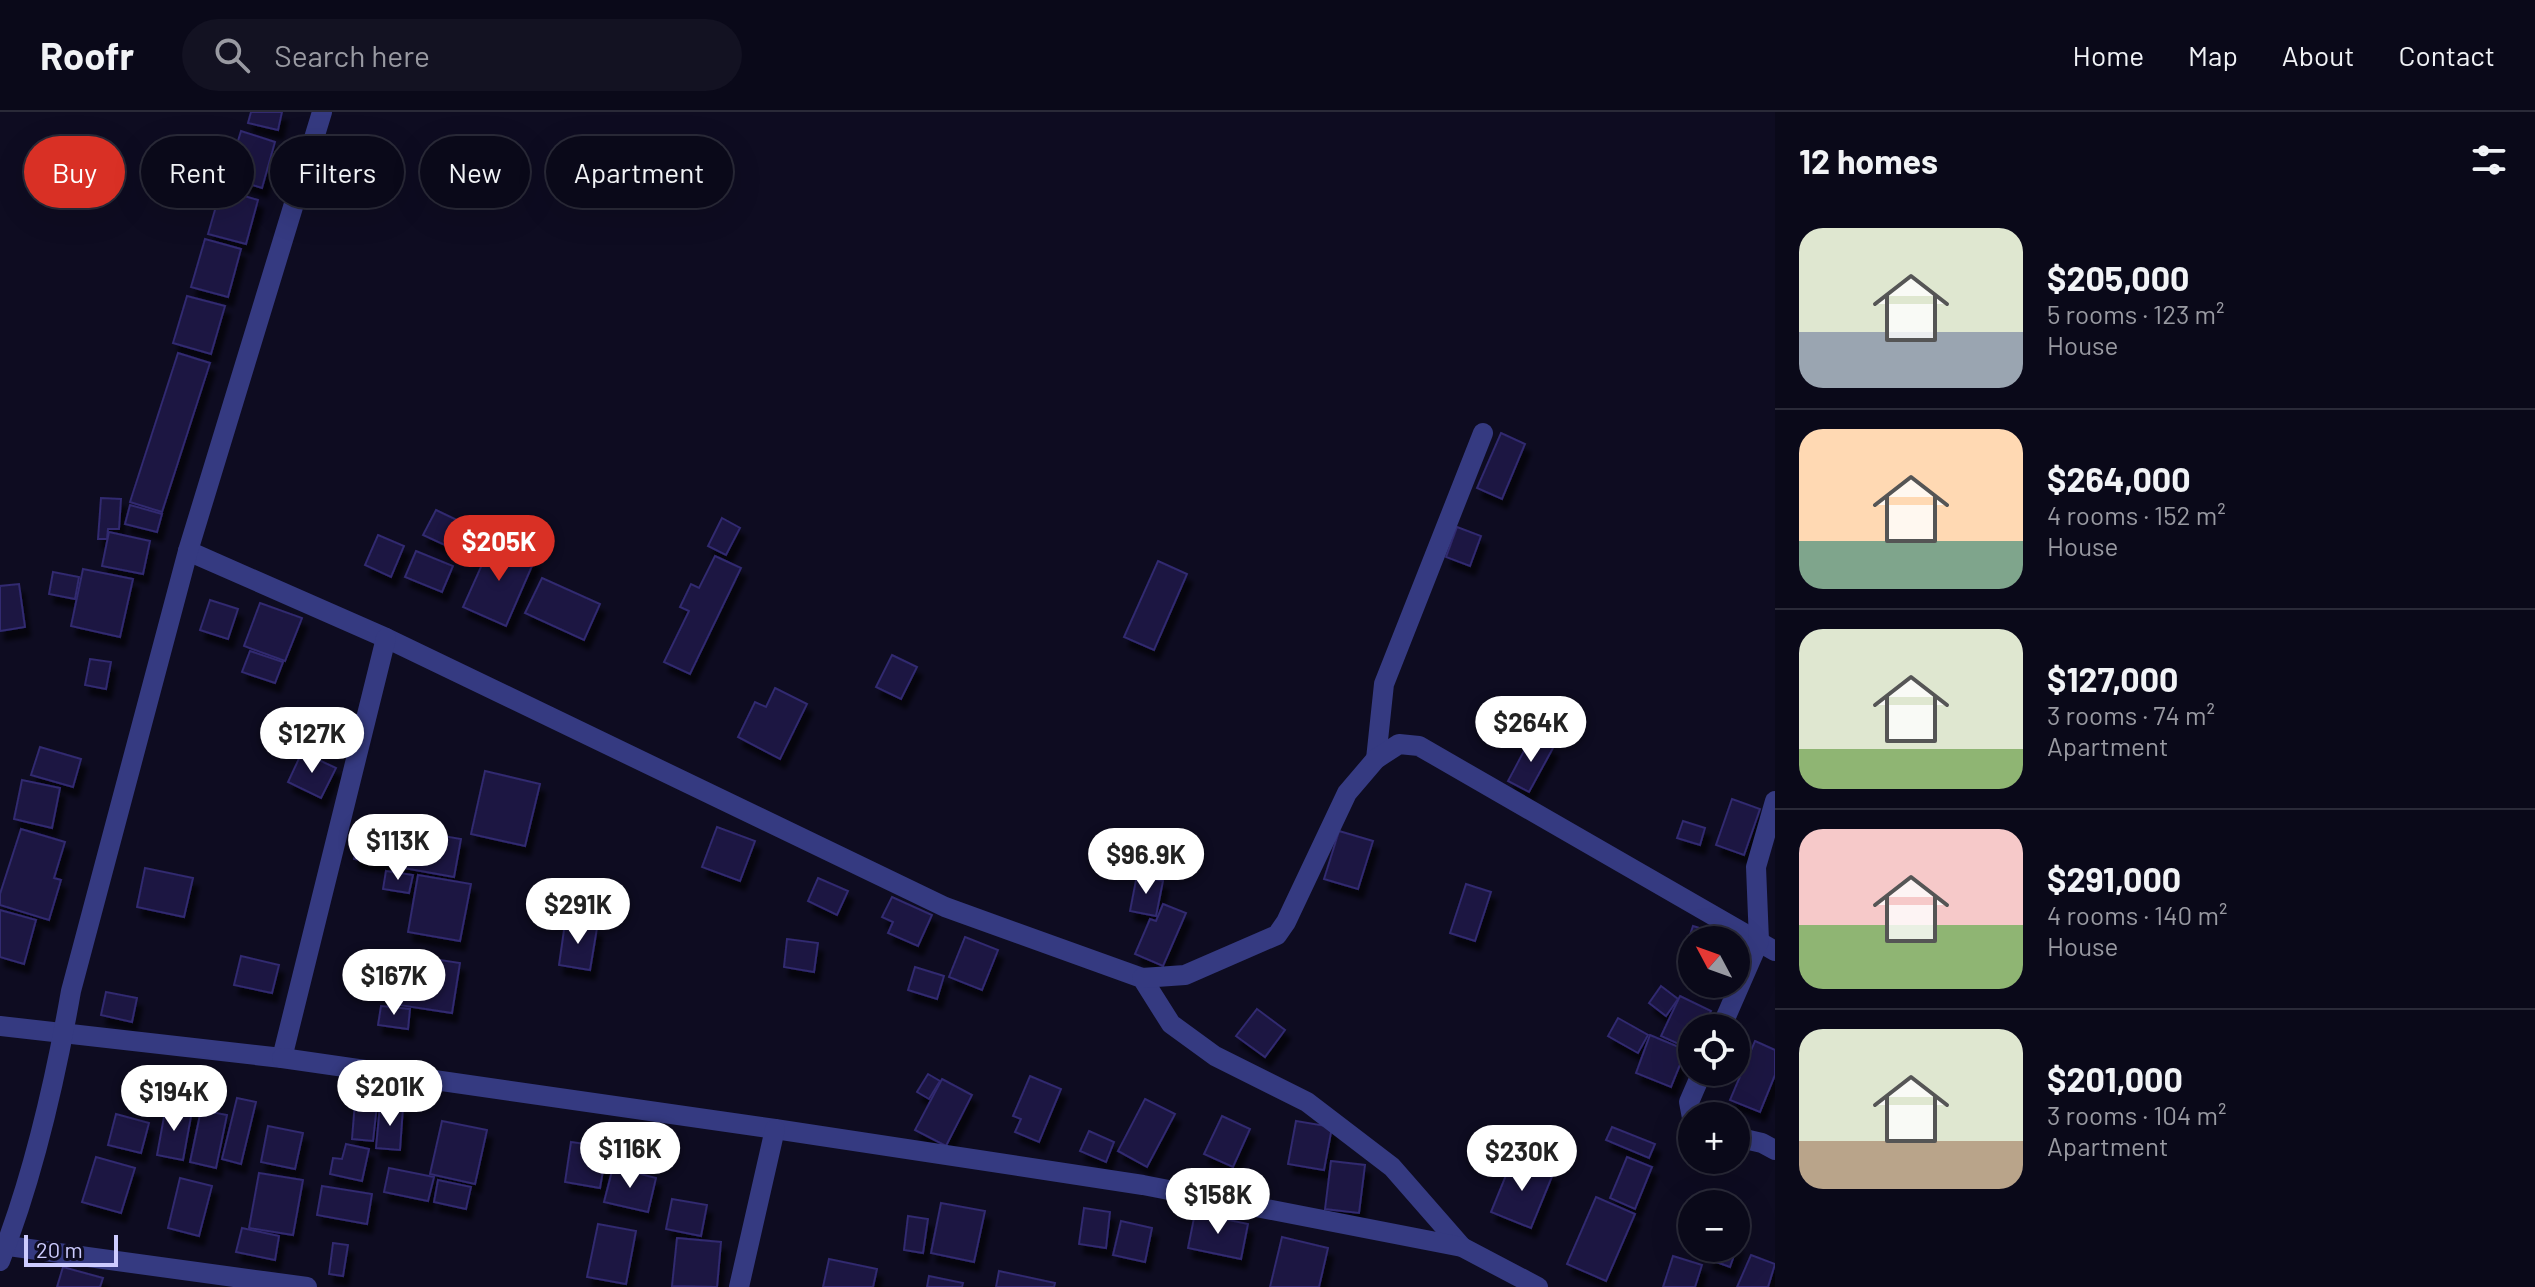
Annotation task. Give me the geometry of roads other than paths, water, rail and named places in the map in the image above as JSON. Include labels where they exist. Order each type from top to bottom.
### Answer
[{"type":"street","points":[[307,1287],[2,1251],[27,1184],[64,1034],[71,991],[188,551],[322,112]]},
{"type":"street","points":[[1376,759],[1384,684],[1483,433]]},
{"type":"street","points":[[188,551],[386,638],[945,907],[1142,978],[1185,975],[1277,935],[1347,793],[1376,759],[1399,744],[1419,746],[1767,946]]},
{"type":"street","points":[[282,1058],[386,638]]},
{"type":"street","points":[[1729,1014],[1767,946],[1756,867],[1775,801]]},
{"type":"street","points":[[1142,978],[1171,1024],[1215,1056],[1307,1102],[1392,1167],[1462,1247]]},
{"type":"street","points":[[0,1026],[282,1058],[1143,1185],[1462,1247],[1538,1287]]},
{"type":"street","points":[[739,1287],[775,1129]]},
{"type":"street","points":[[1750,1140],[1775,1150]]}]
